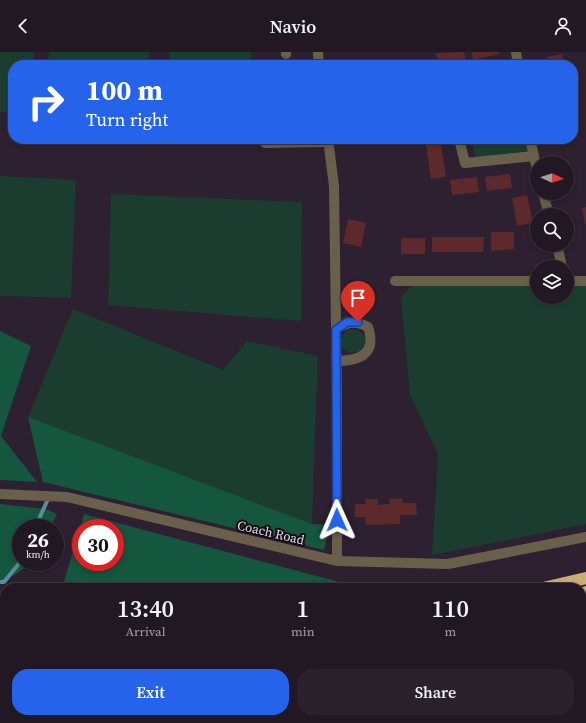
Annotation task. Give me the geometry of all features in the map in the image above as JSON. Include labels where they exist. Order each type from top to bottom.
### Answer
[{"type":"highway","points":[[564,583],[586,578]]},
{"type":"street","points":[[328,144],[334,186],[337,561]]},
{"type":"street","points":[[461,144],[465,163],[530,156]]},
{"type":"street","points":[[531,144],[534,156]]},
{"type":"street","points":[[395,281],[530,281]]},
{"type":"street","points":[[574,281],[586,281]]},
{"type":"street","points":[[336,330],[347,322],[358,322],[368,328],[372,338],[370,349],[364,356],[354,360],[336,360]]},
{"type":"street","name":"Coach Road","points":[[0,494],[67,497],[337,561],[448,564],[586,537]]},
{"type":"green space","points":[[0,52],[34,52],[33,60],[8,60],[8,113],[0,112]]},
{"type":"green space","points":[[49,52],[149,52],[148,60],[48,60]]},
{"type":"green space","points":[[170,52],[251,52],[251,60],[169,60]]},
{"type":"green space","points":[[473,144],[526,144],[528,151],[475,158]]},
{"type":"green space","points":[[0,176],[76,180],[71,298],[0,296]]},
{"type":"green space","points":[[111,194],[302,202],[301,321],[108,305]]},
{"type":"green space","points":[[411,286],[530,286],[530,304],[574,304],[574,286],[586,286],[586,524],[432,555],[438,454],[410,395],[401,297]]},
{"type":"green space","points":[[73,309],[223,370],[247,341],[318,356],[312,524],[183,477],[28,417]]},
{"type":"green space","points":[[353,329],[361,333],[365,341],[361,349],[353,353],[345,349],[341,341],[345,333]]},
{"type":"green space","points":[[0,331],[31,346],[1,436],[37,482],[0,480]]},
{"type":"green space","points":[[28,417],[312,524],[330,525],[324,550],[43,482]]},
{"type":"green space","points":[[0,504],[46,509],[57,514],[54,519],[12,519],[12,571],[20,571],[0,583]]},
{"type":"green space","points":[[84,514],[103,519],[83,519]]},
{"type":"green space","points":[[124,525],[343,583],[62,583],[64,582],[72,555],[72,571],[124,571]]},
{"type":"building","points":[[464,52],[466,60],[438,60],[436,53]]},
{"type":"building","points":[[472,52],[499,52],[499,54],[473,60]]},
{"type":"building","points":[[562,54],[563,60],[547,60],[547,57]]},
{"type":"building","points":[[426,144],[441,144],[446,177],[431,179]]},
{"type":"building","points":[[510,174],[512,188],[487,191],[485,177]]},
{"type":"building","points":[[477,177],[479,192],[452,195],[450,180]]},
{"type":"building","points":[[527,195],[530,209],[530,224],[517,226],[512,198]]},
{"type":"building","points":[[586,207],[586,224],[585,224],[582,208]]},
{"type":"building","points":[[348,219],[366,223],[361,247],[343,243]]},
{"type":"building","points":[[491,232],[514,232],[514,249],[491,251]]},
{"type":"building","points":[[432,237],[484,237],[483,252],[432,252]]},
{"type":"building","points":[[401,238],[425,238],[425,254],[401,254]]},
{"type":"building","points":[[402,498],[403,503],[416,503],[417,515],[400,515],[400,524],[366,525],[365,517],[355,517],[355,504],[366,504],[365,499],[378,499],[378,505],[390,504],[389,499]]},
{"type":"waterway","points":[[39,519],[48,499]]},
{"type":"waterway","points":[[0,582],[4,582],[13,571]]},
{"type":"route","points":[[337,520],[336,330],[347,322],[358,322]]}]
